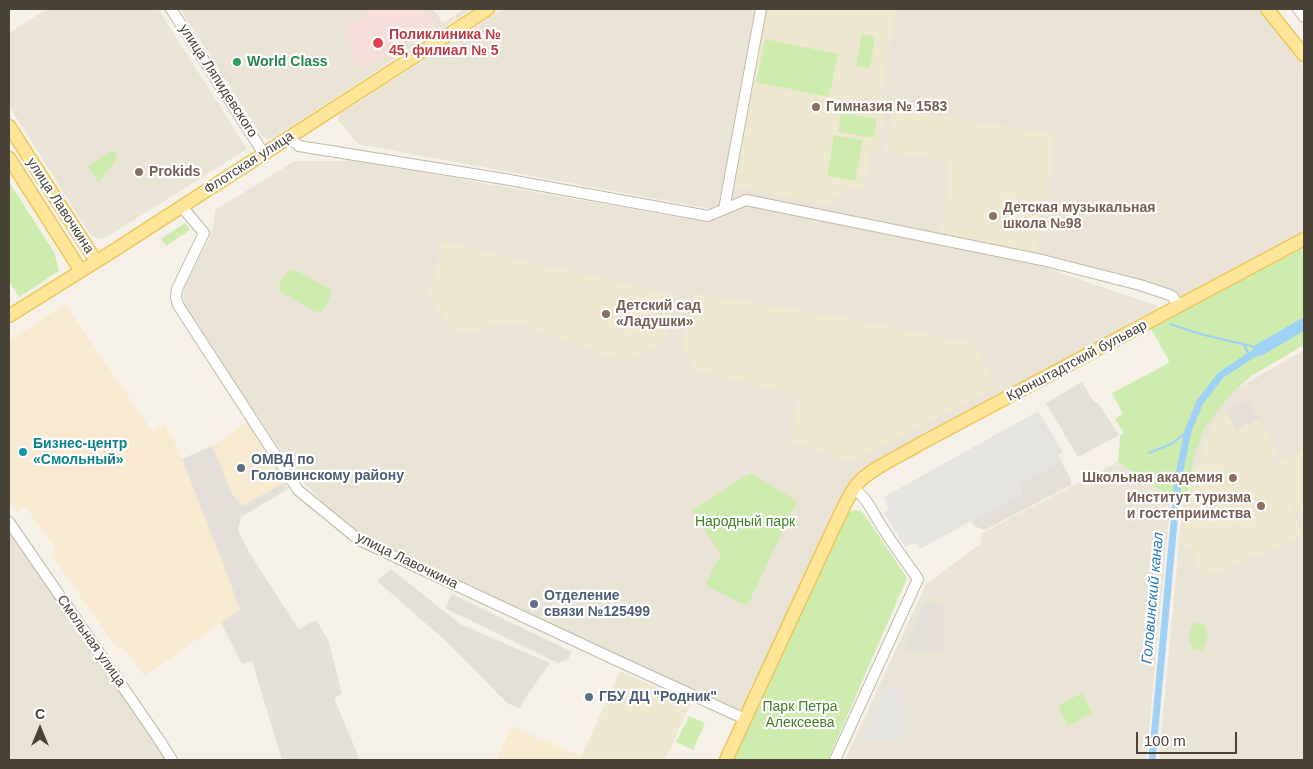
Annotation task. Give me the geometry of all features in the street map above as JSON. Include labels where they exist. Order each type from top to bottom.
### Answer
[{"type":"main road","name":"Флотская улица","points":[[9,316],[113,252],[488,9]]},
{"type":"main road","points":[[1267,9],[1304,55]]},
{"type":"main road","name":"улица Лавочкина","points":[[9,126],[96,261]]},
{"type":"main road","name":"улица Лавочкина","points":[[9,158],[81,271]]},
{"type":"main road","name":"Кронштадтский бульвар","points":[[726,760],[835,524],[858,484],[872,472],[918,446],[1304,239]]},
{"type":"street","name":"улица Ляпидевского","points":[[170,9],[264,154]]},
{"type":"street","points":[[724,209],[761,9]]},
{"type":"street","points":[[1298,9],[1304,18]]},
{"type":"street","points":[[289,138],[299,146],[504,179],[708,216],[746,200],[1042,260],[1170,295],[1174,297],[1178,306]]},
{"type":"street","points":[[9,154],[18,151],[20,148],[19,142]]},
{"type":"street","name":"улица Лавочкина","points":[[182,207],[204,233],[177,289],[176,298],[178,305],[298,490],[359,540],[745,719]]},
{"type":"street","points":[[835,760],[918,579],[865,499],[854,489]]},
{"type":"street","name":"Смольная улица","points":[[9,522],[172,760]]},
{"type":"shaded area","points":[[47,9],[158,9],[247,149],[105,238],[92,236],[9,106],[9,33]]},
{"type":"shaded area","points":[[180,9],[433,9],[443,23],[464,9],[472,9],[273,138],[267,139],[262,136]]},
{"type":"shaded area","name":"Поликлиника № 45, филиал № 5","points":[[363,9],[425,9],[435,23],[425,30],[424,33],[364,70],[350,50],[349,37],[343,27],[365,13]]},
{"type":"shaded area","points":[[503,9],[1259,9],[1304,67],[1304,233],[1182,298],[1166,287],[1033,252],[747,196],[711,209],[358,144],[338,120],[339,115]]},
{"type":"shaded area","name":"Гимназия № 1583","points":[[765,9],[896,9],[880,93],[886,100],[878,151],[871,150],[863,190],[849,188],[834,197],[832,206],[733,186]]},
{"type":"shaded area","points":[[893,109],[1054,134],[1050,156],[1054,157],[1035,254],[940,235],[950,177],[945,161],[885,151]]},
{"type":"shaded area","points":[[295,161],[358,161],[705,222],[744,204],[1032,263],[1158,306],[1156,309],[873,464],[744,711],[738,712],[350,530],[300,479],[183,306],[184,289],[213,230],[215,210]]},
{"type":"shaded area","points":[[443,242],[673,295],[663,344],[625,362],[512,321],[456,335],[428,297]]},
{"type":"shaded area","points":[[693,293],[839,317],[975,344],[997,387],[856,460],[843,460],[790,440],[800,395],[696,371],[683,348]]},
{"type":"shaded area","points":[[65,304],[152,431],[165,424],[181,455],[240,610],[144,676],[123,647],[118,650],[51,554],[56,550],[26,507],[17,513],[9,501],[9,341]]},
{"type":"shaded area","points":[[1304,350],[1304,760],[1159,760],[1188,447],[1214,402]]},
{"type":"shaded area","points":[[1082,382],[1094,402],[1098,403],[1119,435],[1078,457],[1046,403]]},
{"type":"shaded area","points":[[1248,400],[1258,419],[1236,430],[1226,411]]},
{"type":"shaded area","points":[[1038,411],[1063,452],[1058,455],[1061,461],[1018,484],[1023,494],[920,549],[915,543],[905,547],[884,513],[889,510],[884,497]]},
{"type":"shaded area","points":[[1226,411],[1236,430],[1258,419],[1277,454],[1271,457],[1274,465],[1304,448],[1304,522],[1280,479],[1304,536],[1202,578],[1193,549],[1179,543],[1186,513],[1178,479],[1199,464],[1213,421]]},
{"type":"shaded area","points":[[249,421],[285,482],[242,506],[232,493],[212,446]]},
{"type":"shaded area","points":[[212,446],[232,493],[242,506],[285,482],[288,489],[241,517],[238,531],[247,549],[299,630],[317,621],[329,642],[342,694],[334,698],[360,760],[282,760],[252,661],[242,664],[221,623],[240,610],[182,459]]},
{"type":"shaded area","points":[[1061,461],[1070,478],[1071,485],[985,530],[974,526],[971,521],[1023,494],[1018,484]]},
{"type":"shaded area","points":[[1118,462],[1171,497],[1146,760],[845,760],[926,584],[980,544],[982,533]]},
{"type":"shaded area","points":[[9,530],[168,760],[9,760]]},
{"type":"shaded area","points":[[391,569],[460,624],[550,663],[523,701],[520,709],[507,703],[446,641],[377,581]]},
{"type":"shaded area","points":[[452,594],[572,652],[568,659],[558,663],[445,608]]},
{"type":"shaded area","points":[[925,602],[945,607],[945,651],[904,651]]},
{"type":"shaded area","points":[[620,671],[691,703],[665,760],[590,760],[581,757]]},
{"type":"shaded area","points":[[887,686],[903,687],[902,740],[862,740]]},
{"type":"shaded area","points":[[512,726],[590,760],[496,760]]},
{"type":"green space","points":[[862,34],[875,36],[870,68],[856,66]]},
{"type":"green space","points":[[765,39],[838,54],[829,97],[756,82]]},
{"type":"green space","points":[[841,113],[877,119],[873,138],[838,132]]},
{"type":"green space","points":[[834,135],[863,140],[855,181],[827,176]]},
{"type":"green space","points":[[113,150],[118,157],[98,183],[88,166]]},
{"type":"green space","points":[[9,182],[54,252],[59,271],[19,297],[9,281]]},
{"type":"green space","points":[[185,223],[190,230],[166,246],[161,239]]},
{"type":"green space","points":[[1304,247],[1304,345],[1251,376],[1230,395],[1204,428],[1193,459],[1187,499],[1171,497],[1118,462],[1120,436],[1124,433],[1115,419],[1123,414],[1112,393],[1169,363],[1150,327]]},
{"type":"green space","points":[[291,270],[295,270],[331,291],[328,303],[320,312],[279,290],[282,279]]},
{"type":"green space","name":"Народный парк","points":[[750,473],[797,501],[747,606],[705,585],[721,554],[692,511]]},
{"type":"green space","name":"Парк Петра Алексеева","points":[[854,510],[861,511],[864,514],[907,578],[828,760],[732,760],[843,520],[848,513]]},
{"type":"green space","points":[[1194,623],[1203,623],[1208,636],[1203,650],[1193,649],[1189,639],[1189,633]]},
{"type":"green space","points":[[1082,693],[1092,713],[1068,726],[1058,706]]},
{"type":"green space","points":[[689,716],[705,723],[693,750],[676,742]]},
{"type":"waterway","points":[[1170,324],[1204,335],[1251,346],[1259,350]]},
{"type":"waterway","points":[[1259,350],[1304,324]]},
{"type":"waterway","points":[[1243,343],[1250,356]]},
{"type":"waterway","name":"Головинский канал","points":[[1152,760],[1178,479],[1188,431],[1200,402],[1221,375],[1259,350]]},
{"type":"waterway","points":[[1149,453],[1171,444],[1188,431]]},
{"type":"place","name":"Поликлиника № 45, филиал № 5","points":[[378,43]]},
{"type":"place","name":"World Class","points":[[237,62]]},
{"type":"place","name":"Гимназия № 1583","points":[[816,107]]},
{"type":"place","name":"Prokids","points":[[139,172]]},
{"type":"place","name":"Детская музыкальная школа №98","points":[[993,216]]},
{"type":"place","name":"Детский сад «Ладушки»","points":[[606,314]]},
{"type":"place","name":"Бизнес-центр «Смольный»","points":[[23,452]]},
{"type":"place","name":"ОМВД по Головинскому району","points":[[241,468]]},
{"type":"place","name":"Школьная академия","points":[[1233,478]]},
{"type":"place","name":"Институт туризма и гостеприимства","points":[[1261,506]]},
{"type":"place","name":"Отделение связи №125499","points":[[534,604]]},
{"type":"place","name":"ГБУ ДЦ \"Родник\"","points":[[589,697]]}]
